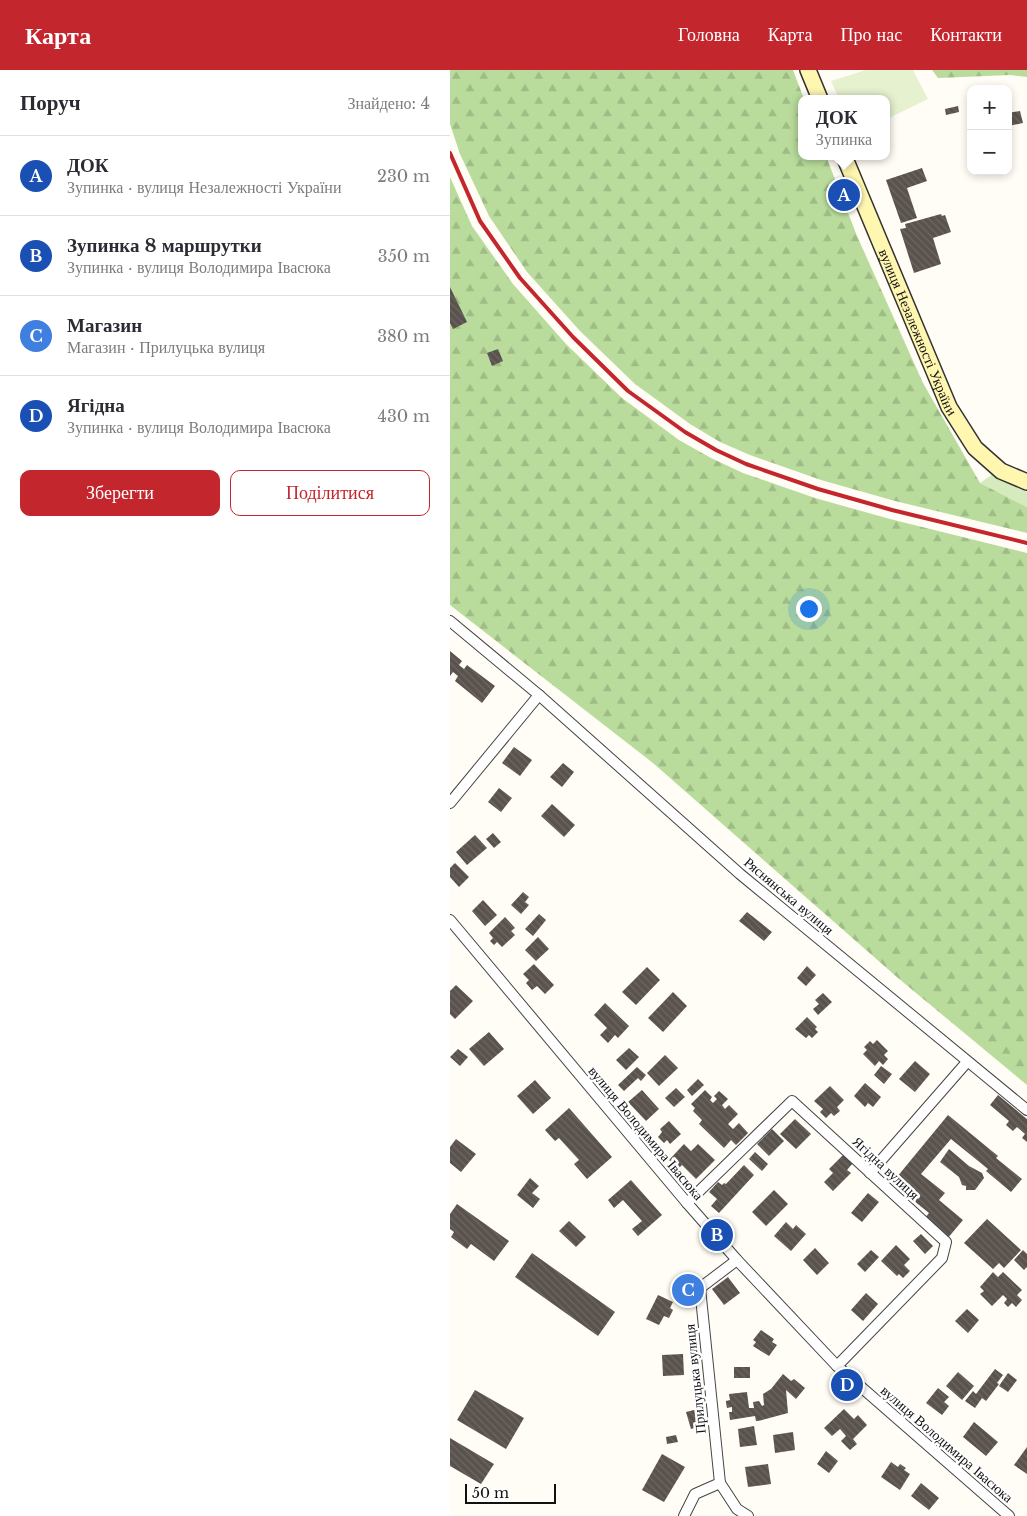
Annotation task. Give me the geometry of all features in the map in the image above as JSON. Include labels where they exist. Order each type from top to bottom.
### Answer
[{"type":"main road","points":[[808,70],[818,95]]},
{"type":"main road","name":"вулиця Незалежності України","points":[[846,160],[949,407],[976,448],[1001,471],[1027,482]]},
{"type":"street","name":"Ряснянська вулиця","points":[[450,621],[539,695],[740,874],[1027,1110]]},
{"type":"street","points":[[450,804],[539,695]]},
{"type":"street","name":"вулиця Володимира Івасюка","points":[[450,920],[737,1260],[838,1366],[1009,1516]]},
{"type":"street","points":[[870,1172],[967,1062]]},
{"type":"street","name":"Ягідна вулиця","points":[[687,1203],[792,1101],[946,1242],[942,1258],[838,1366]]},
{"type":"street","name":"Прилуцька вулиця","points":[[737,1260],[700,1288],[720,1483],[737,1509],[748,1516]]},
{"type":"street","points":[[684,1516],[695,1494],[720,1483]]},
{"type":"green space","points":[[450,70],[793,70],[802,95],[798,95],[798,160],[828,160],[857,236],[923,383],[980,483],[1027,507],[1027,533],[895,501],[821,480],[750,455],[720,442],[690,424],[635,384],[580,331],[527,272],[489,216],[460,154],[450,124]]},
{"type":"green space","points":[[866,70],[913,70],[928,99],[890,118],[890,95],[837,95],[831,81]]},
{"type":"green space","points":[[932,70],[1027,70],[1027,77],[1010,75],[938,78]]},
{"type":"green space","points":[[450,177],[472,226],[513,284],[566,344],[622,398],[679,440],[743,473],[815,498],[1027,553],[1027,1085],[898,978],[653,763],[450,605]]},
{"type":"green space","points":[[994,473],[1027,487],[1027,507],[980,483]]},
{"type":"building","points":[[958,106],[959,112],[946,115],[945,109]]},
{"type":"building","points":[[1020,111],[1023,123],[1012,125],[1012,112]]},
{"type":"building","points":[[922,168],[927,181],[907,188],[917,218],[901,223],[886,180]]},
{"type":"building","points":[[941,214],[942,216],[945,215],[951,232],[933,238],[941,264],[914,273],[900,229],[906,228],[905,224]]},
{"type":"building","points":[[450,287],[467,322],[453,329],[450,323]]},
{"type":"building","points":[[498,349],[503,361],[492,366],[487,353]]},
{"type":"building","points":[[450,651],[462,661],[459,665],[464,669],[467,665],[495,686],[482,703],[455,681],[458,676],[453,672],[450,676]]},
{"type":"building","points":[[514,747],[532,760],[520,776],[502,763]]},
{"type":"building","points":[[563,763],[574,772],[562,787],[550,777]]},
{"type":"building","points":[[499,788],[512,798],[501,812],[488,802]]},
{"type":"building","points":[[552,804],[575,825],[564,837],[541,816]]},
{"type":"building","points":[[493,833],[501,842],[494,848],[486,839]]},
{"type":"building","points":[[475,835],[487,848],[467,865],[456,852]]},
{"type":"building","points":[[455,863],[469,877],[459,887],[450,877],[450,868]]},
{"type":"building","points":[[523,892],[529,897],[525,902],[529,905],[521,914],[511,905]]},
{"type":"building","points":[[483,900],[497,915],[485,926],[472,911]]},
{"type":"building","points":[[747,912],[772,932],[764,941],[739,921]]},
{"type":"building","points":[[539,914],[546,920],[533,936],[525,929]]},
{"type":"building","points":[[505,917],[515,928],[511,931],[515,935],[502,947],[497,942],[494,945],[490,941],[493,938],[489,933]]},
{"type":"building","points":[[538,937],[549,949],[536,961],[525,950]]},
{"type":"building","points":[[534,964],[554,985],[545,994],[537,986],[532,990],[526,983],[529,980],[523,974]]},
{"type":"building","points":[[807,966],[816,975],[806,986],[797,978]]},
{"type":"building","points":[[647,967],[660,980],[636,1005],[622,992]]},
{"type":"building","points":[[456,985],[473,1001],[455,1019],[450,1014],[450,991]]},
{"type":"building","points":[[673,992],[687,1006],[663,1032],[648,1018]]},
{"type":"building","points":[[823,993],[832,1002],[818,1015],[813,1009],[819,1004],[815,1000]]},
{"type":"building","points":[[605,1003],[629,1026],[618,1038],[615,1035],[608,1043],[600,1035],[607,1028],[594,1015]]},
{"type":"building","points":[[807,1017],[817,1027],[815,1029],[818,1032],[812,1038],[809,1035],[806,1038],[795,1029]]},
{"type":"building","points":[[489,1032],[504,1049],[484,1066],[469,1049]]},
{"type":"building","points":[[877,1040],[888,1051],[884,1055],[888,1059],[883,1065],[879,1061],[875,1066],[863,1054],[867,1050],[864,1047],[870,1041],[873,1044]]},
{"type":"building","points":[[629,1048],[639,1057],[626,1070],[616,1060]]},
{"type":"building","points":[[458,1049],[468,1057],[460,1066],[450,1057]]},
{"type":"building","points":[[665,1055],[678,1068],[659,1086],[647,1073]]},
{"type":"building","points":[[915,1061],[930,1074],[915,1092],[899,1079]]},
{"type":"building","points":[[881,1066],[892,1074],[884,1084],[874,1075]]},
{"type":"building","points":[[637,1067],[646,1075],[641,1081],[638,1078],[624,1091],[618,1085]]},
{"type":"building","points":[[698,1079],[704,1085],[692,1096],[687,1090]]},
{"type":"building","points":[[535,1080],[551,1098],[533,1114],[517,1096]]},
{"type":"building","points":[[865,1083],[881,1097],[873,1107],[868,1103],[865,1107],[854,1096]]},
{"type":"building","points":[[830,1086],[844,1100],[837,1107],[840,1111],[834,1116],[831,1113],[826,1118],[820,1112],[823,1109],[814,1101]]},
{"type":"building","points":[[676,1088],[685,1097],[674,1107],[665,1098]]},
{"type":"building","points":[[642,1090],[659,1109],[646,1121],[628,1102]]},
{"type":"building","points":[[705,1090],[712,1097],[710,1100],[713,1103],[717,1099],[714,1096],[719,1091],[728,1099],[722,1105],[725,1109],[729,1105],[738,1114],[728,1124],[733,1129],[739,1123],[748,1133],[736,1145],[731,1140],[724,1148],[699,1124],[702,1120],[693,1111],[695,1108],[691,1104]]},
{"type":"building","points":[[998,1095],[1027,1119],[1027,1142],[1022,1138],[1025,1134],[1017,1127],[1013,1131],[1006,1125],[1009,1121],[990,1105]]},
{"type":"building","points":[[569,1108],[612,1157],[587,1179],[574,1164],[579,1160],[559,1138],[555,1141],[545,1130]]},
{"type":"building","points":[[948,1115],[998,1156],[996,1158],[1022,1179],[1011,1192],[986,1171],[988,1169],[951,1139],[921,1174],[945,1193],[939,1200],[963,1220],[947,1239],[923,1220],[929,1213],[892,1183]]},
{"type":"building","points":[[795,1119],[811,1134],[796,1149],[780,1134]]},
{"type":"building","points":[[669,1121],[681,1134],[670,1144],[667,1140],[664,1143],[658,1137],[662,1132],[660,1129]]},
{"type":"building","points":[[772,1129],[784,1141],[769,1156],[757,1144]]},
{"type":"building","points":[[456,1139],[476,1154],[461,1172],[450,1163],[450,1147]]},
{"type":"building","points":[[684,1144],[691,1151],[698,1144],[715,1160],[696,1179],[682,1165],[678,1169],[669,1160]]},
{"type":"building","points":[[949,1149],[969,1166],[982,1173],[984,1178],[975,1190],[966,1190],[966,1186],[962,1185],[959,1177],[940,1162]]},
{"type":"building","points":[[755,1152],[768,1164],[762,1171],[749,1159]]},
{"type":"building","points":[[844,1154],[853,1163],[847,1170],[851,1173],[833,1191],[824,1182],[833,1173],[829,1169]]},
{"type":"building","points":[[744,1165],[754,1175],[719,1213],[711,1206],[717,1199],[709,1192],[718,1182],[722,1185],[726,1184]]},
{"type":"building","points":[[530,1178],[539,1186],[532,1193],[540,1199],[533,1208],[517,1195]]},
{"type":"building","points":[[631,1180],[662,1215],[638,1236],[632,1229],[642,1221],[623,1200],[614,1208],[608,1200]]},
{"type":"building","points":[[774,1190],[788,1204],[766,1226],[752,1212]]},
{"type":"building","points":[[868,1193],[879,1202],[862,1222],[851,1213]]},
{"type":"building","points":[[457,1204],[509,1241],[494,1261],[471,1244],[467,1249],[451,1237],[454,1232],[450,1229],[450,1214]]},
{"type":"building","points":[[987,1219],[1021,1250],[1004,1268],[999,1263],[993,1269],[964,1243]]},
{"type":"building","points":[[569,1221],[586,1237],[576,1247],[559,1231]]},
{"type":"building","points":[[786,1222],[793,1229],[796,1225],[806,1234],[791,1251],[774,1236]]},
{"type":"building","points":[[921,1234],[933,1246],[925,1254],[913,1241]]},
{"type":"building","points":[[896,1245],[910,1259],[904,1265],[910,1271],[903,1278],[899,1274],[897,1276],[881,1261]]},
{"type":"building","points":[[815,1248],[829,1263],[817,1275],[803,1260]]},
{"type":"building","points":[[871,1250],[879,1257],[865,1272],[857,1264]]},
{"type":"building","points":[[1023,1250],[1027,1254],[1027,1267],[1024,1270],[1014,1260]]},
{"type":"building","points":[[532,1253],[615,1312],[598,1336],[515,1277]]},
{"type":"building","points":[[993,1272],[998,1277],[1003,1272],[1022,1290],[1017,1295],[1022,1300],[1016,1307],[1012,1303],[1008,1307],[1004,1303],[1007,1299],[1003,1295],[992,1306],[980,1294],[984,1291],[980,1287]]},
{"type":"building","points":[[728,1277],[740,1293],[724,1305],[712,1289]]},
{"type":"building","points":[[866,1293],[878,1304],[863,1321],[851,1310]]},
{"type":"building","points":[[658,1295],[673,1302],[670,1308],[673,1310],[669,1318],[664,1316],[659,1325],[646,1319]]},
{"type":"building","points":[[967,1309],[979,1320],[968,1333],[955,1321]]},
{"type":"building","points":[[761,1330],[774,1339],[772,1342],[777,1345],[769,1356],[753,1346],[756,1342],[753,1340]]},
{"type":"building","points":[[683,1354],[684,1375],[663,1376],[662,1355]]},
{"type":"building","points":[[734,1367],[750,1367],[750,1378],[734,1378]]},
{"type":"building","points":[[995,1369],[1003,1375],[997,1383],[999,1384],[986,1401],[982,1398],[975,1408],[965,1401],[973,1391],[976,1394]]},
{"type":"building","points":[[958,1372],[974,1386],[962,1400],[946,1386]]},
{"type":"building","points":[[1008,1373],[1017,1380],[1008,1392],[999,1386]]},
{"type":"building","points":[[783,1374],[791,1381],[794,1379],[805,1388],[796,1399],[786,1390],[788,1413],[758,1421],[756,1421],[755,1416],[730,1420],[729,1412],[732,1412],[732,1407],[727,1408],[726,1403],[726,1401],[730,1400],[729,1394],[747,1392],[749,1408],[754,1408],[753,1402],[759,1401],[762,1406],[764,1405],[763,1394],[771,1389]]},
{"type":"building","points":[[938,1388],[949,1397],[944,1402],[949,1406],[942,1415],[926,1403]]},
{"type":"building","points":[[475,1390],[524,1418],[506,1449],[457,1420]]},
{"type":"building","points":[[698,1409],[702,1426],[691,1429],[686,1412]]},
{"type":"building","points":[[844,1409],[854,1419],[858,1415],[867,1425],[853,1439],[857,1444],[850,1450],[841,1441],[846,1436],[840,1429],[832,1436],[824,1428]]},
{"type":"building","points":[[974,1422],[998,1442],[986,1456],[963,1437]]},
{"type":"building","points":[[754,1426],[757,1445],[740,1447],[738,1429]]},
{"type":"building","points":[[793,1432],[795,1450],[775,1453],[773,1435]]},
{"type":"building","points":[[676,1435],[678,1442],[667,1444],[666,1437]]},
{"type":"building","points":[[450,1438],[494,1464],[481,1484],[450,1466]]},
{"type":"building","points":[[1027,1447],[1027,1474],[1014,1465]]},
{"type":"building","points":[[826,1451],[838,1461],[829,1473],[817,1464]]},
{"type":"building","points":[[662,1454],[685,1467],[664,1502],[642,1490]]},
{"type":"building","points":[[891,1462],[898,1467],[900,1464],[910,1474],[900,1490],[881,1477]]},
{"type":"building","points":[[768,1464],[771,1484],[748,1487],[745,1467]]},
{"type":"building","points":[[921,1483],[939,1498],[929,1510],[911,1496]]},
{"type":"railway","points":[[450,153],[480,221],[520,278],[573,337],[628,391],[685,432],[716,450],[746,464],[818,489],[892,510],[1027,543]]},
{"type":"place","name":"ДОК","points":[[844,195]]},
{"type":"place","name":"Зупинка 8 маршрутки","points":[[717,1235]]},
{"type":"place","name":"Магазин","points":[[688,1290]]},
{"type":"place","name":"Ягідна","points":[[847,1385]]}]
